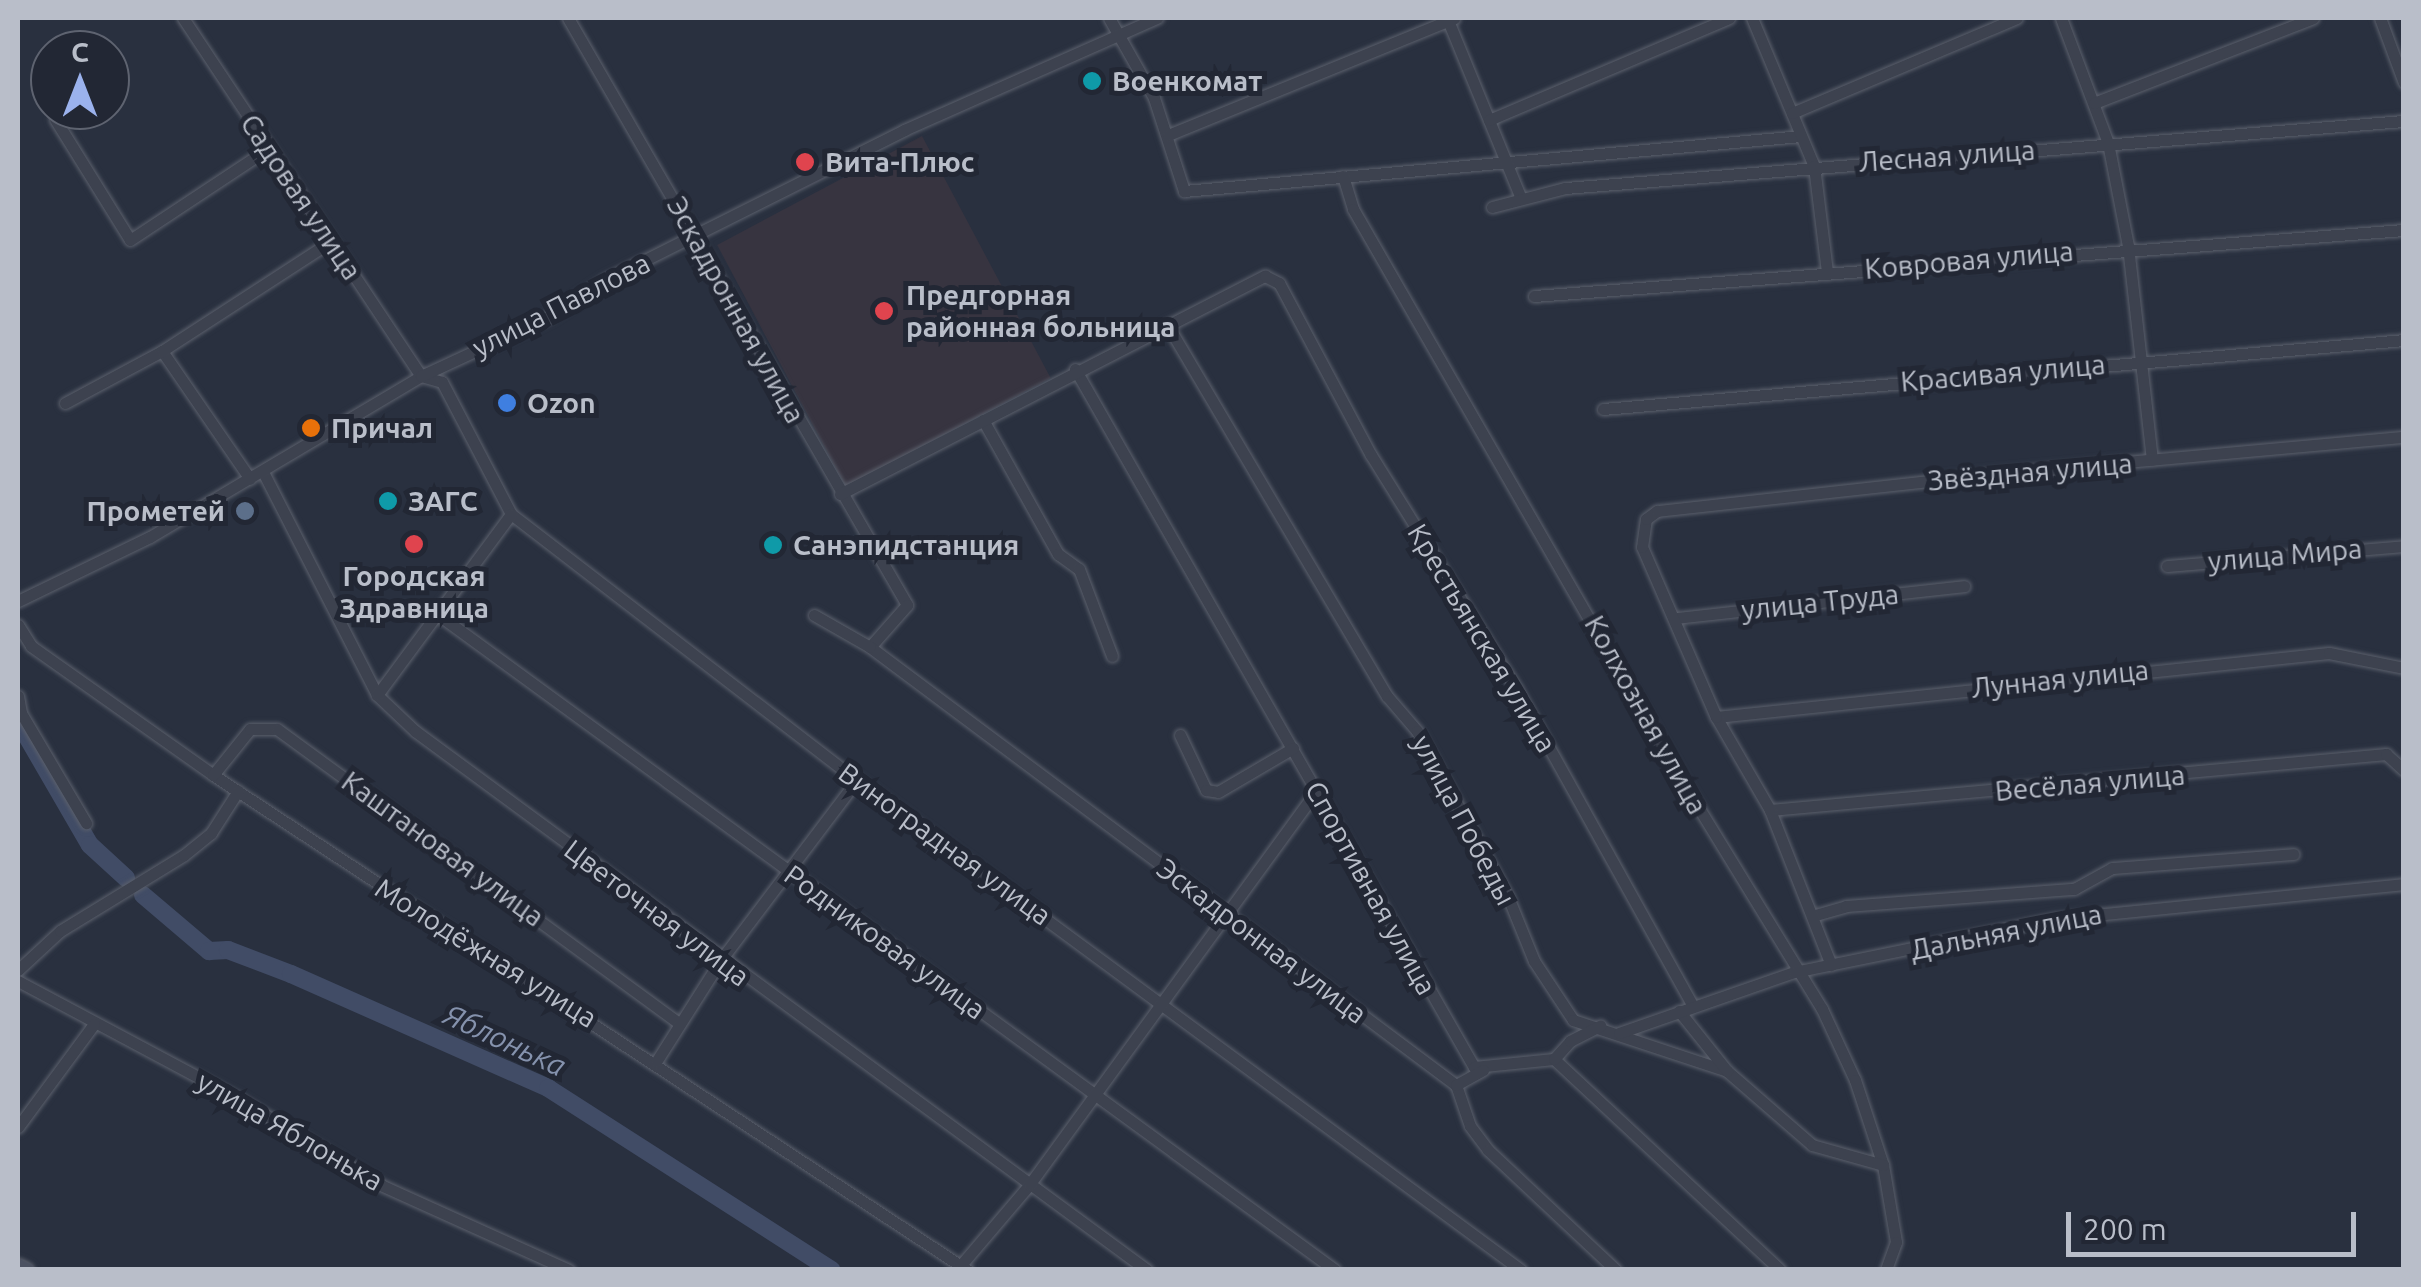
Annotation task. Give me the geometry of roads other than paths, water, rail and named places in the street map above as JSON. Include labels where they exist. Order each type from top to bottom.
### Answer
[{"type":"main road","points":[[18,1266],[26,1270]]},
{"type":"street","name":"Садовая улица","points":[[183,18],[266,150],[421,376]]},
{"type":"street","name":"Эскадронная улица","points":[[568,18],[840,494],[908,604],[870,648]]},
{"type":"street","points":[[1109,18],[1168,135],[1184,191],[1462,168],[1505,159],[1802,136]]},
{"type":"street","name":"улица Павлова","points":[[18,601],[263,472],[421,376],[904,130],[1157,18]]},
{"type":"street","points":[[1168,135],[1450,18],[1521,198]]},
{"type":"street","points":[[1489,120],[1729,18]]},
{"type":"street","points":[[1752,18],[1814,166],[1827,272]]},
{"type":"street","points":[[1792,113],[2017,18]]},
{"type":"street","points":[[2061,18],[2108,143],[2128,246],[2152,460]]},
{"type":"street","points":[[2094,104],[2314,18]]},
{"type":"street","points":[[2380,18],[2404,83]]},
{"type":"street","name":"Лесная улица","points":[[1492,208],[1565,188],[2404,121]]},
{"type":"street","points":[[61,130],[130,240],[266,150]]},
{"type":"street","name":"Колхозная улица","points":[[1343,176],[1353,209],[1794,972],[1815,998],[1855,1080],[1883,1165],[1896,1242],[1886,1270]]},
{"type":"street","name":"Ковровая улица","points":[[1534,296],[2128,246],[2404,230]]},
{"type":"street","points":[[66,403],[162,351],[330,242]]},
{"type":"street","name":"Крестьянская улица","points":[[1168,326],[1265,276],[1279,284],[1370,455],[1517,690],[1693,1006]]},
{"type":"street","points":[[840,494],[1075,370],[1168,326]]},
{"type":"street","name":"улица Победы","points":[[1168,326],[1387,696],[1417,732],[1508,897],[1534,961],[1573,1020],[1727,1071],[1812,1145],[1883,1165]]},
{"type":"street","name":"Красивая улица","points":[[1603,410],[2404,340]]},
{"type":"street","points":[[162,351],[250,479]]},
{"type":"street","name":"Спортивная улица","points":[[1075,370],[1293,748],[1387,925],[1474,1067],[1483,1070]]},
{"type":"street","name":"Виноградная улица","points":[[421,376],[442,382],[511,514],[858,780],[1521,1270]]},
{"type":"street","points":[[982,420],[1058,554],[1078,569],[1112,656]]},
{"type":"street","name":"Звёздная улица","points":[[1676,618],[1642,547],[1646,519],[1657,511],[2404,437]]},
{"type":"street","name":"Цветочная улица","points":[[263,472],[377,695],[414,730],[720,961],[1148,1270]]},
{"type":"street","points":[[377,695],[511,514]]},
{"type":"street","name":"улица Мира","points":[[2167,566],[2404,546]]},
{"type":"street","name":"улица Труда","points":[[1676,618],[1964,586]]},
{"type":"street","name":"Родниковая улица","points":[[436,613],[1335,1270]]},
{"type":"street","name":"Эскадронная улица","points":[[814,615],[870,648],[1456,1085]]},
{"type":"street","points":[[1676,618],[1716,717],[1770,810],[1832,965]]},
{"type":"street","name":"Молодёжная улица","points":[[18,624],[32,646],[214,775],[964,1267]]},
{"type":"street","name":"Лунная улица","points":[[1716,717],[2329,653],[2404,668]]},
{"type":"street","points":[[18,696],[19,713],[86,822]]},
{"type":"street","name":"Каштановая улица","points":[[214,775],[250,729],[277,729],[678,1022]]},
{"type":"street","points":[[1180,735],[1206,790],[1218,792],[1293,748]]},
{"type":"street","name":"Весёлая улица","points":[[1770,810],[2386,754],[2404,770]]},
{"type":"street","points":[[656,1062],[720,961],[858,780]]},
{"type":"street","points":[[964,1267],[1230,917],[1316,790]]},
{"type":"street","points":[[18,970],[60,930],[184,855],[211,833],[238,791]]},
{"type":"street","points":[[1812,916],[1846,906],[2074,889],[2112,868],[2293,854]]},
{"type":"street","name":"Дальняя улица","points":[[1620,1033],[1794,972],[2072,917],[2404,884]]},
{"type":"street","name":"улица Яблонька","points":[[18,981],[238,1098],[383,1186],[564,1269]]},
{"type":"street","points":[[1679,1011],[1727,1071]]},
{"type":"street","points":[[18,1127],[94,1024]]},
{"type":"street","points":[[1600,1026],[1570,1040],[1554,1059],[1483,1070],[1456,1085],[1470,1126],[1488,1150],[1616,1270]]},
{"type":"street","points":[[1554,1059],[1780,1270]]},
{"type":"waterway","name":"Яблонька","points":[[18,721],[90,845],[126,878]]},
{"type":"waterway","name":"Яблонька","points":[[143,895],[209,951],[228,950],[291,974],[548,1088],[832,1270]]},
{"type":"place","name":"Военкомат","points":[[1092,81]]},
{"type":"place","name":"Вита-Плюс","points":[[805,162]]},
{"type":"place","name":"Предгорная районная больница","points":[[884,311]]},
{"type":"place","name":"Ozon","points":[[507,403]]},
{"type":"place","name":"Причал","points":[[311,428]]},
{"type":"place","name":"ЗАГС","points":[[388,501]]},
{"type":"place","name":"Прометей","points":[[245,511]]},
{"type":"place","name":"Городская Здравница","points":[[414,544]]},
{"type":"place","name":"Санэпидстанция","points":[[773,545]]}]
